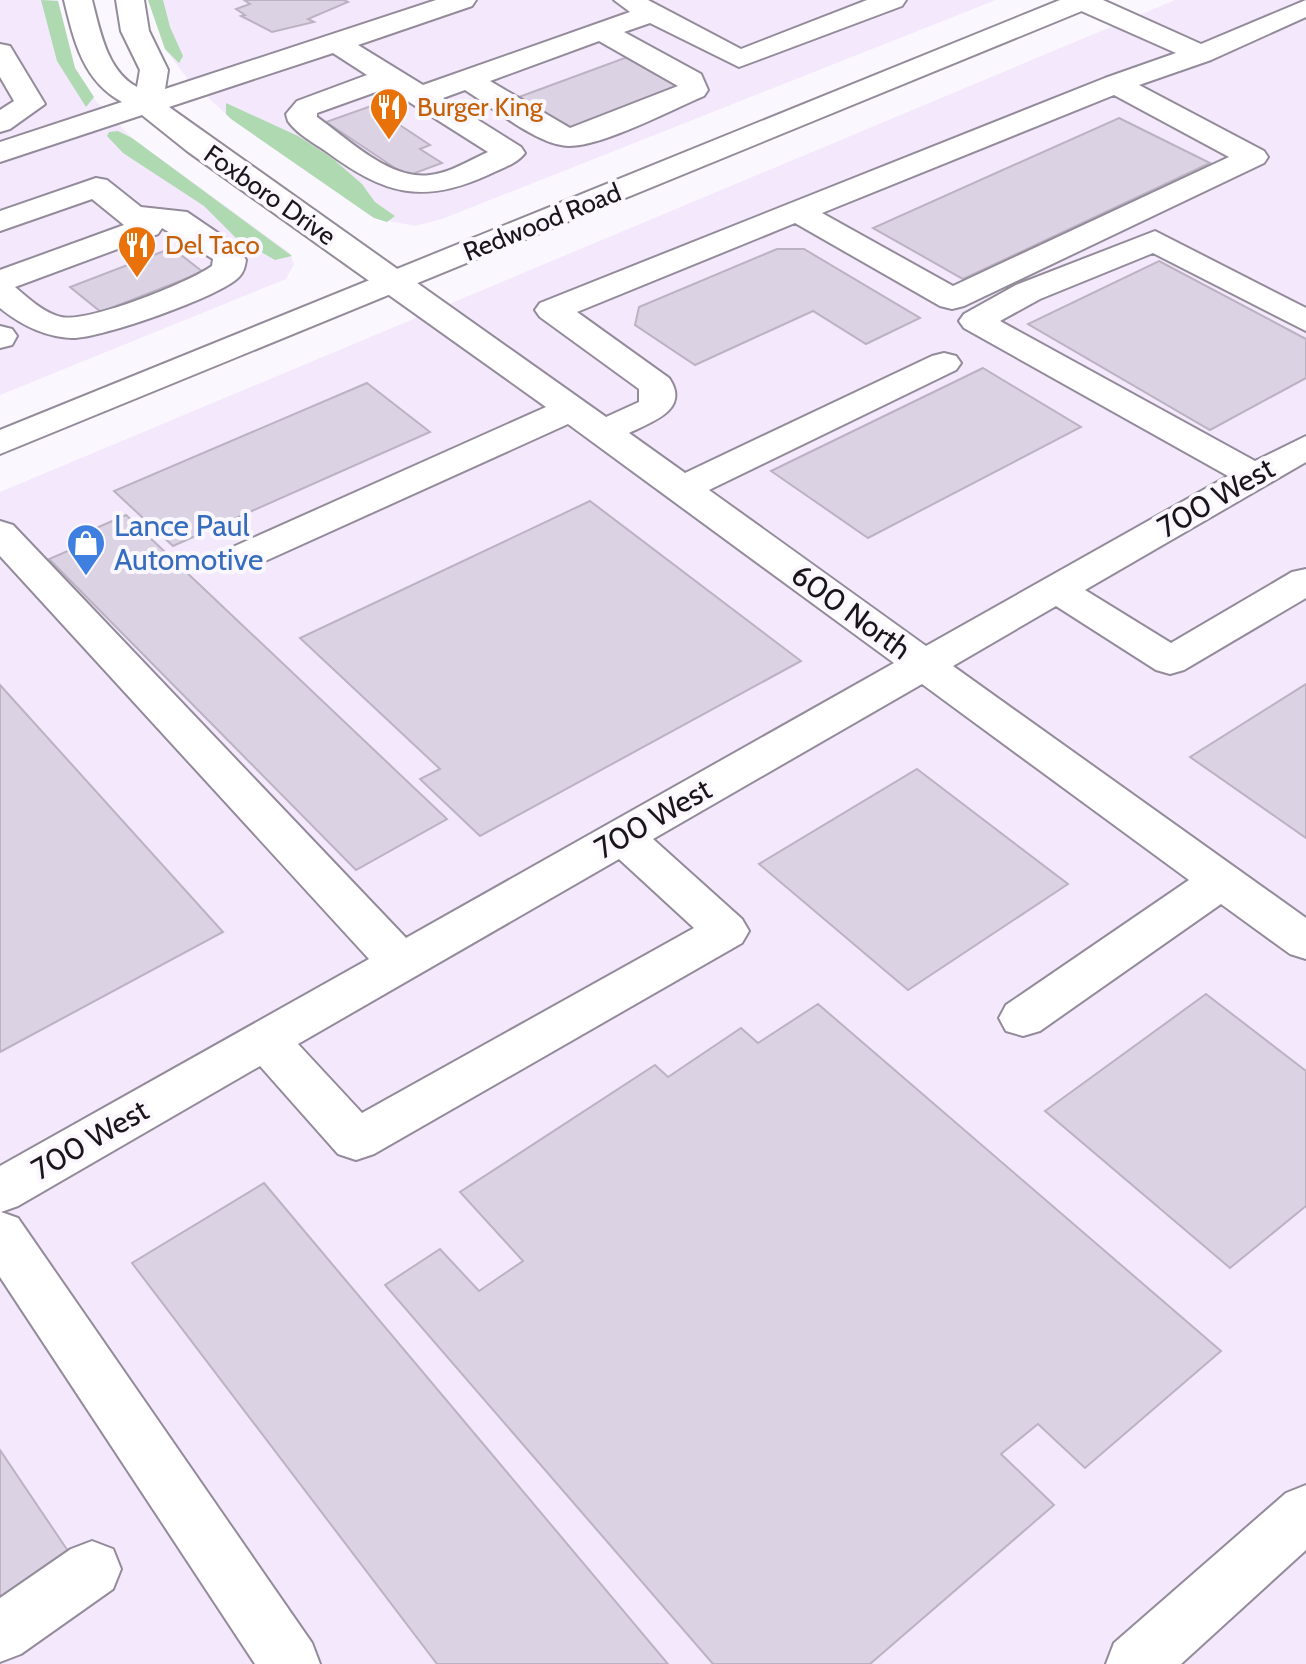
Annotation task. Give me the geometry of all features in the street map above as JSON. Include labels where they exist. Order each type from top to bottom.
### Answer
[{"type":"street","name":"Foxboro Drive","points":[[78,0],[89,43],[111,85],[148,105],[198,145],[395,282]]},
{"type":"street","points":[[130,0],[135,31],[154,70],[148,105]]},
{"type":"street","points":[[384,0],[412,17]]},
{"type":"street","points":[[0,153],[45,135],[148,105],[462,0]]},
{"type":"street","points":[[420,96],[601,31],[640,6],[739,59],[892,0]]},
{"type":"street","points":[[1082,0],[1201,54]]},
{"type":"street","name":"Redwood Road","points":[[0,443],[1082,0]]},
{"type":"street","points":[[602,432],[656,407],[657,385],[552,310],[1115,84],[1201,54],[1306,7]]},
{"type":"street","points":[[468,79],[550,131],[569,137],[592,132],[694,90],[691,80],[601,31]]},
{"type":"street","points":[[336,43],[382,72],[420,96],[510,153],[440,182],[406,184],[388,178],[303,121],[301,114],[307,107],[382,72]]},
{"type":"street","points":[[0,52],[30,104],[0,123]]},
{"type":"street","points":[[800,213],[952,299],[1253,157],[1115,84]]},
{"type":"street","points":[[0,281],[147,227],[96,187],[7,211]]},
{"type":"street","points":[[1,337],[103,324],[199,287],[227,271],[230,260],[226,253],[185,223],[133,216]]},
{"type":"street","points":[[1255,476],[1168,425],[1053,368],[976,321],[1028,292],[1155,241],[1306,321]]},
{"type":"street","name":"600 North","points":[[395,282],[1306,942]]},
{"type":"street","points":[[0,291],[36,322],[57,328]]},
{"type":"street","points":[[682,489],[944,363]]},
{"type":"street","points":[[249,554],[571,409]]},
{"type":"street","name":"700 West","points":[[0,1191],[1306,447]]},
{"type":"street","points":[[0,533],[401,963]]},
{"type":"street","points":[[1056,589],[1170,661],[1306,581]]},
{"type":"street","points":[[265,1040],[356,1140],[726,931],[623,837]]},
{"type":"street","points":[[1023,1018],[1221,881]]},
{"type":"street","points":[[0,1233],[290,1664]]},
{"type":"street","points":[[1136,1664],[1306,1512]]},
{"type":"street","points":[[0,1633],[92,1569]]},
{"type":"shaded area","points":[[0,0],[58,0],[75,68],[96,101],[132,138],[290,253],[294,264],[286,279],[0,395]]},
{"type":"shaded area","points":[[148,0],[996,0],[442,219],[415,226],[374,218],[231,119],[187,78],[165,49]]},
{"type":"shaded area","points":[[1175,0],[1306,0],[1306,1664],[0,1664],[0,492]]},
{"type":"green space","points":[[41,0],[58,1],[75,68],[94,97],[86,107],[57,61]]},
{"type":"green space","points":[[148,0],[163,0],[170,27],[183,56],[179,63],[165,49]]},
{"type":"green space","points":[[226,103],[298,136],[332,158],[362,184],[375,202],[395,216],[387,222],[374,218],[231,119],[226,114]]},
{"type":"green space","points":[[118,131],[132,138],[292,256],[275,260],[235,237],[204,206],[123,153],[107,136],[109,132]]},
{"type":"building","points":[[244,0],[348,2],[308,19],[314,22],[272,32],[241,16],[245,15],[236,9],[250,4]]},
{"type":"building","points":[[630,56],[690,89],[578,132],[519,97]]},
{"type":"building","name":"Burger King","points":[[371,106],[430,145],[420,149],[442,163],[407,176],[326,122]]},
{"type":"building","points":[[1119,118],[1210,163],[963,279],[873,228]]},
{"type":"building","name":"Del Taco","points":[[172,248],[203,272],[101,312],[70,287]]},
{"type":"building","points":[[777,249],[804,249],[920,318],[866,344],[813,311],[695,365],[635,325],[639,307]]},
{"type":"building","points":[[1159,261],[1306,339],[1306,378],[1210,430],[1028,324]]},
{"type":"building","points":[[983,368],[1081,427],[868,538],[771,471]]},
{"type":"building","points":[[367,383],[430,432],[173,546],[114,491]]},
{"type":"building","points":[[590,501],[801,661],[480,836],[420,779],[440,769],[300,638]]},
{"type":"building","points":[[126,515],[447,819],[356,870],[49,559],[84,544],[78,536]]},
{"type":"building","points":[[1306,684],[1306,838],[1190,757]]},
{"type":"building","points":[[0,685],[223,932],[0,1052]]},
{"type":"building","points":[[917,769],[1068,884],[908,990],[759,864]]},
{"type":"building","points":[[1206,994],[1306,1071],[1306,1206],[1230,1268],[1045,1111]]},
{"type":"building","points":[[818,1004],[1221,1351],[1085,1468],[1038,1424],[1001,1454],[1054,1505],[870,1664],[713,1664],[385,1285],[440,1249],[479,1291],[523,1261],[460,1192],[655,1065],[668,1077],[741,1028],[758,1043]]},
{"type":"building","points":[[264,1183],[668,1664],[437,1664],[132,1263]]},
{"type":"building","points":[[0,1450],[68,1551],[0,1597]]},
{"type":"place","name":"Burger King","points":[[389,141]]},
{"type":"place","name":"Del Taco","points":[[137,279]]},
{"type":"place","name":"Lance Paul Automotive","points":[[86,577]]}]
